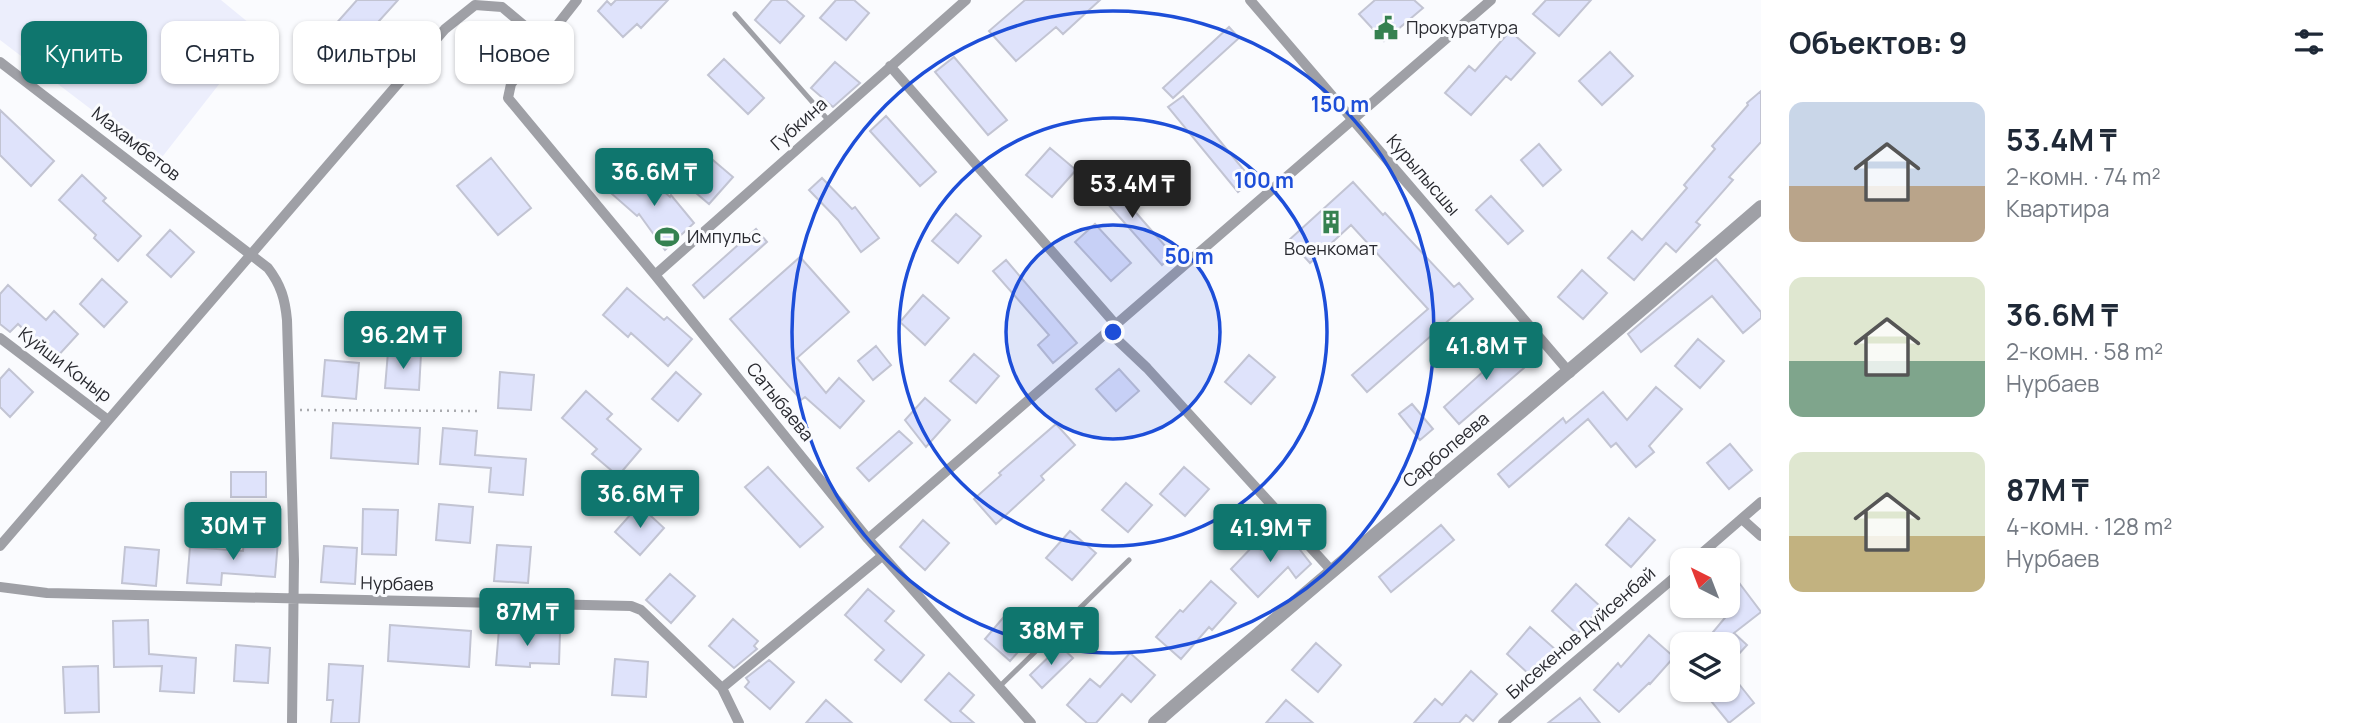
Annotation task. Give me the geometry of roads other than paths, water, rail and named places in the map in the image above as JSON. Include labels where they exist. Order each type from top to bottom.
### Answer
[{"type":"street","points":[[561,21],[578,0]]},
{"type":"street","name":"Губкина","points":[[655,275],[966,0]]},
{"type":"street","name":"Курылысшы","points":[[1250,0],[1570,373]]},
{"type":"street","points":[[868,539],[1491,0]]},
{"type":"street","points":[[0,546],[445,29],[475,5],[502,8],[518,21]]},
{"type":"street","name":"Махамбетов","points":[[0,62],[268,268],[278,281],[284,297],[290,410],[292,723]]},
{"type":"street","points":[[890,66],[1147,368],[1331,570]]},
{"type":"street","name":"Сатыбаева","points":[[511,84],[508,98],[882,556],[1031,723]]},
{"type":"street","name":"Сарбопеева","points":[[1155,723],[1331,570],[1570,373],[1761,207]]},
{"type":"street","name":"Куйши Коныр","points":[[0,338],[108,421]]},
{"type":"street","points":[[1708,548],[1761,502]]},
{"type":"street","points":[[1742,519],[1761,536]]},
{"type":"street","points":[[722,688],[882,556]]},
{"type":"street","name":"Бисекенов Дуйсенбай","points":[[1503,723],[1670,580]]},
{"type":"street","name":"Нурбаев","points":[[0,587],[47,593],[631,606],[640,610],[722,688],[739,723]]},
{"type":"lane","points":[[735,14],[829,121]]},
{"type":"lane","points":[[999,687],[1129,560]]},
{"type":"place","name":"Прокуратура","points":[[1386,28]]},
{"type":"place","name":"Военкомат","points":[[1331,222]]},
{"type":"place","name":"Импульс","points":[[667,237]]}]
